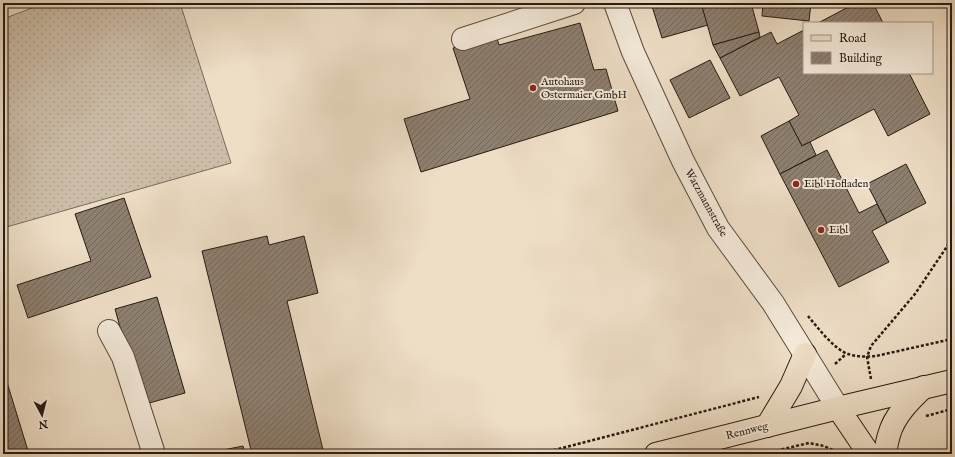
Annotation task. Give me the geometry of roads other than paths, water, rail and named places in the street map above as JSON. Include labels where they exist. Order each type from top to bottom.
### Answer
[{"type":"main road","points":[[767,426],[791,386],[805,354]]},
{"type":"main road","name":"Rennweg","points":[[656,454],[952,381]]},
{"type":"main road","points":[[885,454],[889,434],[895,420],[909,402],[924,387]]},
{"type":"main road","points":[[838,408],[870,454]]},
{"type":"street","points":[[463,39],[574,3]]},
{"type":"street","name":"Watzmannstraße","points":[[615,3],[636,60],[683,161],[718,228],[773,303],[838,408]]},
{"type":"street","points":[[109,331],[123,357],[154,454]]},
{"type":"place","name":"Autohaus Ostermaier GmbH","points":[[533,88]]},
{"type":"place","name":"Eibl Hofladen","points":[[796,184]]},
{"type":"place","name":"Eibl","points":[[821,230]]}]
